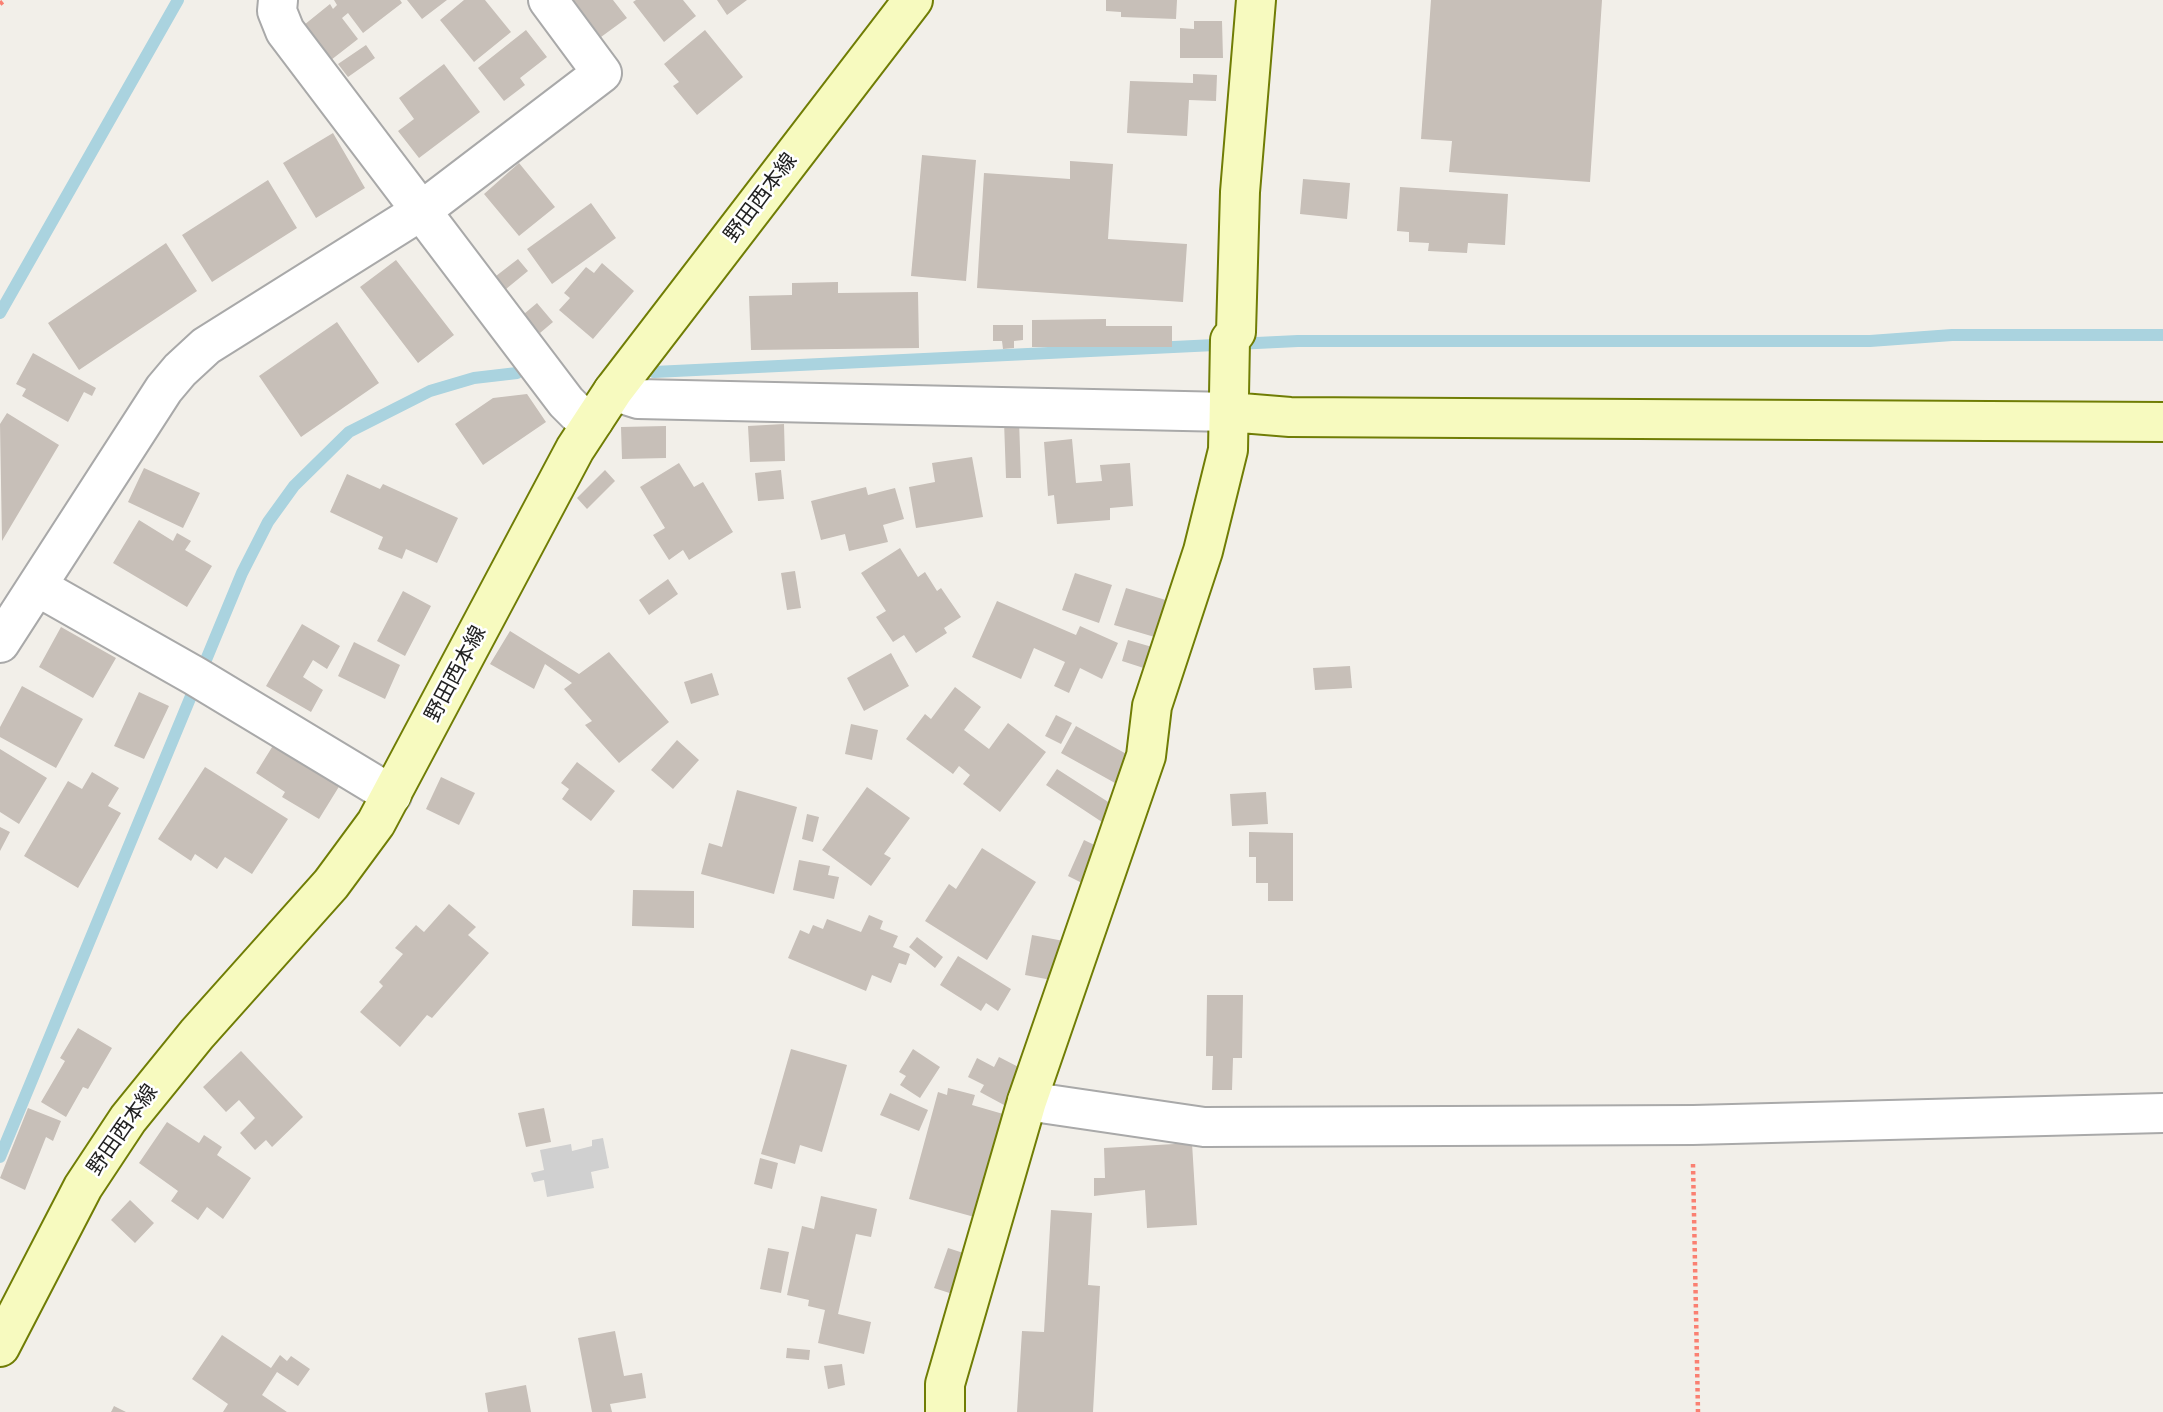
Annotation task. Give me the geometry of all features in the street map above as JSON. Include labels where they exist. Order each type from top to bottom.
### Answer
[{"type":"street","points":[[278,0],[277,11],[285,31],[566,402],[577,412],[638,398],[1230,412],[1290,417],[2163,422]]},
{"type":"street","points":[[0,643],[164,389],[180,370],[206,346],[421,211],[602,73],[548,0]]},
{"type":"street","name":"野田西本線","points":[[0,1347],[83,1187],[128,1119],[197,1034],[339,874],[392,795],[575,449],[604,405],[913,0]]},
{"type":"street","points":[[946,1412],[945,1384],[1027,1101],[1146,756],[1152,706],[1203,551],[1228,450],[1230,341],[1236,332],[1240,192],[1256,0]]},
{"type":"street","points":[[38,587],[202,680],[392,795]]},
{"type":"street","points":[[1027,1101],[1204,1127],[1693,1125],[2163,1113]]},
{"type":"path","points":[[0,4],[5,0]]},
{"type":"path","points":[[1693,1125],[1698,1412]]},
{"type":"shaded area","points":[[603,1138],[609,1168],[591,1172],[594,1188],[547,1197],[544,1180],[534,1182],[531,1173],[544,1170],[540,1150],[571,1144],[572,1151],[592,1146],[592,1140]]},
{"type":"building","points":[[334,0],[400,0],[402,3],[363,33],[348,13],[342,18],[358,39],[331,60],[304,25],[330,4],[333,9],[337,5]]},
{"type":"building","points":[[407,0],[447,0],[422,19]]},
{"type":"building","points":[[464,0],[485,0],[511,32],[474,62],[440,20]]},
{"type":"building","points":[[573,0],[613,0],[627,18],[601,37]]},
{"type":"building","points":[[683,0],[696,16],[664,42],[633,2]]},
{"type":"building","points":[[717,0],[747,0],[727,15]]},
{"type":"building","points":[[1106,0],[1177,0],[1176,19],[1121,17],[1121,12],[1106,11]]},
{"type":"building","points":[[1431,0],[1602,0],[1590,182],[1449,172],[1452,141],[1421,139]]},
{"type":"building","points":[[1194,21],[1222,21],[1223,58],[1180,58],[1180,28],[1194,29]]},
{"type":"building","points":[[526,30],[547,57],[520,78],[525,85],[504,101],[478,68]]},
{"type":"building","points":[[705,30],[743,77],[697,115],[673,86],[679,82],[664,64]]},
{"type":"building","points":[[366,45],[375,58],[348,77],[338,64]]},
{"type":"building","points":[[444,64],[480,112],[419,158],[398,131],[414,119],[399,98]]},
{"type":"building","points":[[1193,74],[1217,75],[1216,101],[1189,100],[1187,136],[1127,133],[1130,81],[1193,83]]},
{"type":"building","points":[[333,133],[365,188],[316,218],[283,163]]},
{"type":"building","points":[[922,155],[976,160],[966,281],[911,276]]},
{"type":"building","points":[[1070,161],[1113,164],[1108,239],[1187,244],[1183,302],[977,288],[984,173],[1070,179]]},
{"type":"building","points":[[519,163],[555,207],[519,236],[484,194]]},
{"type":"building","points":[[1303,179],[1350,183],[1347,219],[1300,214]]},
{"type":"building","points":[[268,180],[297,228],[212,282],[182,235]]},
{"type":"building","points":[[1400,187],[1508,194],[1505,245],[1468,243],[1467,253],[1428,251],[1429,243],[1409,242],[1409,232],[1397,231]]},
{"type":"building","points":[[591,203],[616,238],[552,284],[527,249]]},
{"type":"building","points":[[166,243],[197,291],[79,370],[48,323]]},
{"type":"building","points":[[518,259],[528,271],[506,289],[496,276]]},
{"type":"building","points":[[396,260],[454,335],[418,363],[360,287]]},
{"type":"building","points":[[602,263],[634,291],[593,339],[559,310],[570,298],[564,293],[586,267],[594,273]]},
{"type":"building","points":[[838,282],[838,293],[918,292],[919,348],[751,350],[749,296],[792,295],[792,283]]},
{"type":"building","points":[[537,303],[553,322],[540,333],[524,314]]},
{"type":"building","points":[[1106,319],[1106,326],[1172,326],[1172,347],[1032,347],[1032,320]]},
{"type":"building","points":[[337,322],[379,383],[301,437],[259,376]]},
{"type":"building","points":[[993,325],[1023,325],[1023,340],[1014,341],[1014,348],[1003,349],[1002,341],[993,341]]},
{"type":"building","points":[[33,353],[96,388],[92,396],[84,392],[68,422],[22,396],[26,389],[16,384]]},
{"type":"building","points":[[527,394],[546,422],[483,465],[455,424],[493,398]]},
{"type":"building","points":[[7,413],[59,445],[2,541],[0,424]]},
{"type":"building","points":[[1019,420],[1021,478],[1006,478],[1004,421]]},
{"type":"building","points":[[784,424],[785,461],[750,462],[748,426]]},
{"type":"building","points":[[666,426],[666,458],[622,459],[621,427]]},
{"type":"building","points":[[1072,439],[1076,483],[1102,481],[1100,465],[1130,463],[1133,506],[1110,508],[1110,520],[1057,524],[1054,495],[1048,496],[1044,442]]},
{"type":"building","points":[[972,457],[983,517],[916,528],[909,487],[935,482],[932,463]]},
{"type":"building","points":[[679,463],[694,487],[703,482],[733,532],[689,560],[683,550],[669,560],[653,535],[665,528],[640,487]]},
{"type":"building","points":[[144,468],[200,493],[183,528],[128,502]]},
{"type":"building","points":[[605,470],[615,481],[587,509],[577,498]]},
{"type":"building","points":[[781,470],[784,499],[758,501],[755,473]]},
{"type":"building","points":[[347,474],[380,489],[383,484],[458,518],[437,563],[406,549],[402,559],[378,549],[383,537],[330,512]]},
{"type":"building","points":[[866,487],[868,495],[895,488],[904,519],[883,525],[888,542],[849,551],[845,534],[821,540],[811,501]]},
{"type":"building","points":[[139,520],[173,541],[177,533],[191,541],[185,550],[212,566],[187,607],[113,563]]},
{"type":"building","points":[[900,548],[918,577],[925,572],[937,591],[941,588],[961,617],[944,628],[947,633],[916,653],[904,635],[893,642],[876,617],[886,611],[861,573]]},
{"type":"building","points":[[795,571],[801,608],[787,610],[781,573]]},
{"type":"building","points":[[1075,573],[1112,585],[1099,623],[1062,610]]},
{"type":"building","points":[[668,579],[678,594],[649,615],[639,600]]},
{"type":"building","points":[[1126,588],[1169,601],[1158,638],[1114,625]]},
{"type":"building","points":[[403,591],[431,606],[405,656],[377,641]]},
{"type":"building","points":[[997,601],[1076,635],[1080,626],[1118,643],[1102,679],[1080,668],[1069,693],[1054,686],[1065,662],[1034,648],[1021,679],[972,657]]},
{"type":"building","points":[[302,624],[340,646],[327,669],[313,660],[303,677],[323,690],[311,712],[266,686]]},
{"type":"building","points":[[61,627],[116,658],[93,698],[39,667]]},
{"type":"building","points":[[510,631],[579,674],[609,652],[669,722],[619,763],[585,725],[592,721],[564,689],[572,683],[545,664],[534,689],[490,664]]},
{"type":"building","points":[[1128,640],[1159,649],[1153,671],[1122,661]]},
{"type":"building","points":[[354,642],[400,665],[385,699],[338,676]]},
{"type":"building","points":[[891,653],[909,686],[864,711],[847,678]]},
{"type":"building","points":[[1350,666],[1352,688],[1315,690],[1313,668]]},
{"type":"building","points":[[712,673],[719,695],[691,704],[684,682]]},
{"type":"building","points":[[22,686],[83,719],[56,768],[0,737],[0,727]]},
{"type":"building","points":[[955,687],[981,707],[964,730],[989,749],[1008,723],[1046,752],[1000,812],[963,784],[970,775],[959,766],[953,774],[906,739],[925,714],[931,719]]},
{"type":"building","points":[[139,692],[169,706],[144,759],[114,746]]},
{"type":"building","points":[[1056,715],[1072,723],[1061,744],[1045,736]]},
{"type":"building","points":[[851,724],[878,730],[872,760],[845,754]]},
{"type":"building","points":[[1076,726],[1130,756],[1115,783],[1061,753]]},
{"type":"building","points":[[677,740],[699,760],[673,789],[651,770]]},
{"type":"building","points":[[274,744],[340,785],[319,819],[282,797],[285,792],[256,773]]},
{"type":"building","points":[[0,749],[47,778],[19,824],[0,812]]},
{"type":"building","points":[[577,762],[615,791],[591,821],[562,799],[569,789],[561,783]]},
{"type":"building","points":[[205,767],[288,819],[252,874],[225,857],[217,869],[195,854],[191,861],[158,839]]},
{"type":"building","points":[[1057,769],[1116,807],[1105,824],[1046,785]]},
{"type":"building","points":[[92,772],[119,788],[108,806],[121,813],[78,888],[24,856],[68,781],[82,789]]},
{"type":"building","points":[[441,777],[475,793],[459,825],[426,809]]},
{"type":"building","points":[[867,787],[910,818],[884,854],[891,858],[871,886],[822,850]]},
{"type":"building","points":[[737,790],[797,807],[774,894],[701,874],[709,843],[722,847]]},
{"type":"building","points":[[1266,792],[1268,824],[1232,826],[1230,794]]},
{"type":"building","points":[[807,814],[819,817],[813,842],[802,839]]},
{"type":"building","points":[[0,827],[10,832],[0,851]]},
{"type":"building","points":[[1249,832],[1293,833],[1293,901],[1268,901],[1268,883],[1256,883],[1256,857],[1249,857]]},
{"type":"building","points":[[1084,840],[1103,849],[1086,885],[1068,876]]},
{"type":"building","points":[[982,848],[1036,882],[987,960],[925,921],[949,884],[956,889]]},
{"type":"building","points":[[799,860],[830,866],[828,875],[839,877],[834,899],[793,890]]},
{"type":"building","points":[[633,890],[694,891],[694,928],[632,926]]},
{"type":"building","points":[[449,904],[476,927],[468,935],[489,953],[432,1018],[427,1015],[400,1047],[360,1012],[383,986],[379,982],[403,954],[395,948],[416,925],[424,932]]},
{"type":"building","points":[[869,915],[883,921],[880,929],[898,936],[893,947],[910,954],[906,965],[899,963],[891,983],[872,975],[866,991],[788,958],[800,930],[809,934],[813,925],[823,929],[827,919],[861,932]]},
{"type":"building","points":[[1032,935],[1069,942],[1062,982],[1025,975]]},
{"type":"building","points":[[917,937],[943,957],[935,968],[909,947]]},
{"type":"building","points":[[958,956],[1011,989],[998,1011],[986,1003],[981,1011],[940,985]]},
{"type":"building","points":[[1207,995],[1243,995],[1242,1058],[1233,1058],[1232,1090],[1212,1090],[1213,1056],[1206,1056]]},
{"type":"building","points":[[78,1028],[112,1048],[88,1089],[83,1087],[66,1117],[41,1102],[65,1061],[60,1058]]},
{"type":"building","points":[[791,1049],[847,1065],[822,1152],[800,1145],[795,1164],[761,1154]]},
{"type":"building","points":[[913,1049],[940,1067],[920,1098],[900,1085],[906,1076],[899,1072]]},
{"type":"building","points":[[241,1051],[303,1117],[272,1147],[266,1140],[255,1150],[240,1133],[255,1118],[239,1100],[226,1112],[203,1087]]},
{"type":"building","points":[[999,1057],[1036,1076],[1017,1112],[980,1092],[984,1085],[968,1077],[977,1058],[994,1067]]},
{"type":"building","points":[[948,1088],[975,1095],[972,1105],[1017,1118],[989,1221],[909,1199],[938,1092],[947,1095]]},
{"type":"building","points":[[890,1093],[928,1110],[919,1131],[880,1115]]},
{"type":"building","points":[[28,1108],[61,1121],[53,1141],[46,1137],[25,1190],[0,1178]]},
{"type":"building","points":[[544,1108],[551,1142],[526,1147],[518,1113]]},
{"type":"building","points":[[167,1122],[199,1143],[204,1135],[222,1147],[217,1155],[251,1178],[223,1219],[207,1207],[198,1220],[171,1201],[178,1191],[139,1163]]},
{"type":"building","points":[[1192,1143],[1197,1225],[1147,1228],[1145,1190],[1094,1196],[1094,1178],[1105,1178],[1104,1148]]},
{"type":"building","points":[[760,1158],[778,1163],[772,1189],[754,1184]]},
{"type":"building","points":[[821,1196],[877,1209],[871,1237],[856,1234],[838,1314],[871,1322],[864,1354],[818,1343],[825,1310],[808,1306],[809,1300],[787,1295],[802,1226],[814,1229]]},
{"type":"building","points":[[130,1200],[154,1223],[135,1243],[111,1220]]},
{"type":"building","points":[[1051,1210],[1092,1213],[1088,1285],[1100,1286],[1093,1412],[1017,1412],[1022,1331],[1044,1332]]},
{"type":"building","points":[[768,1248],[789,1252],[781,1293],[760,1289]]},
{"type":"building","points":[[948,1248],[979,1258],[965,1298],[934,1288]]},
{"type":"building","points":[[615,1331],[624,1376],[642,1373],[646,1398],[610,1404],[612,1412],[592,1412],[578,1338]]},
{"type":"building","points":[[222,1335],[271,1368],[280,1355],[287,1361],[291,1356],[310,1369],[298,1386],[277,1372],[262,1395],[287,1412],[223,1412],[228,1404],[192,1379]]},
{"type":"building","points":[[787,1348],[810,1350],[809,1360],[786,1358]]},
{"type":"building","points":[[842,1364],[845,1385],[828,1389],[824,1366]]},
{"type":"building","points":[[526,1385],[531,1412],[488,1412],[485,1393]]},
{"type":"building","points":[[114,1406],[126,1412],[111,1412]]},
{"type":"waterway","points":[[0,313],[178,0]]},
{"type":"waterway","points":[[654,372],[1298,341],[1870,341],[1952,335],[2163,335]]},
{"type":"waterway","points":[[0,1157],[242,573],[268,522],[294,486],[349,432],[430,391],[474,378],[517,373]]}]
